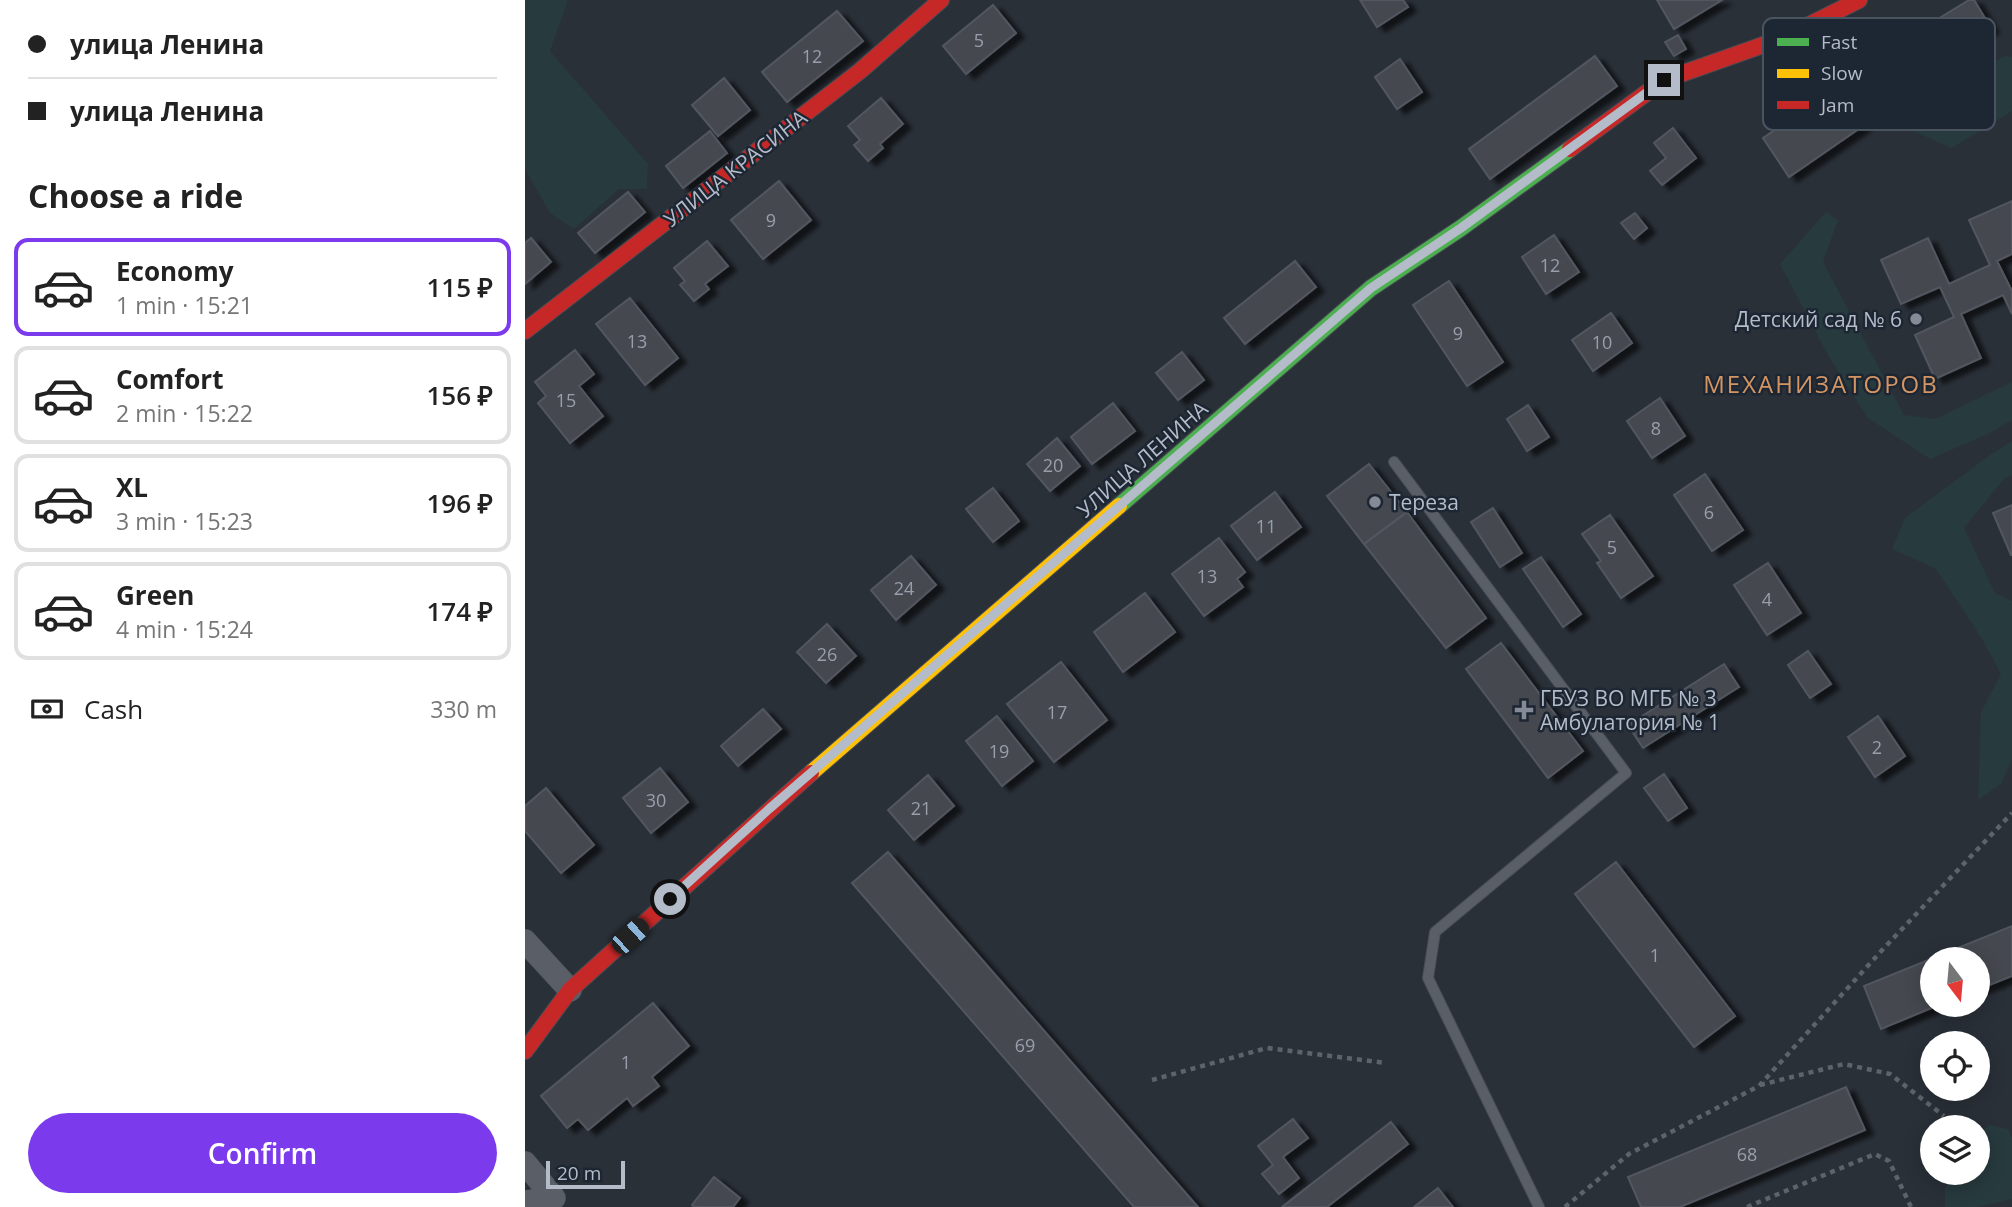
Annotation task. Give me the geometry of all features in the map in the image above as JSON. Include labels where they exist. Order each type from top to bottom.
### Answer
[{"type":"street","name":"УЛИЦА КРАСИНА","points":[[525,331],[860,71],[941,0]]},
{"type":"street","name":"УЛИЦА ЛЕНИНА","points":[[1823,18],[1859,0]]},
{"type":"street","name":"УЛИЦА ЛЕНИНА","points":[[525,1051],[570,990],[769,809],[1371,288],[1461,228],[1664,80],[1763,45]]},
{"type":"street","points":[[525,942],[570,990]]},
{"type":"street","points":[[525,1163],[560,1203]]},
{"type":"street","points":[[525,1202],[560,1203]]},
{"type":"lane","points":[[1395,462],[1626,773],[1435,932],[1428,978],[1539,1207]]},
{"type":"path","points":[[1759,1086],[1884,948],[2012,813]]},
{"type":"path","points":[[1152,1080],[1268,1048],[1386,1063]]},
{"type":"path","points":[[1565,1207],[1629,1154],[1759,1086],[1844,1063],[1889,1074],[1943,1115]]},
{"type":"path","points":[[1747,1207],[1875,1154],[1889,1161],[1910,1207]]},
{"type":"green space","points":[[525,0],[568,0],[550,51],[648,164],[647,189],[619,189],[574,229],[550,213],[525,169]]},
{"type":"green space","points":[[2007,55],[2012,57],[2012,111],[1995,121],[1995,61]]},
{"type":"green space","points":[[1911,130],[1981,130],[1952,148]]},
{"type":"green space","points":[[1826,212],[1838,220],[1823,262],[1904,415],[1935,419],[2012,382],[2012,420],[1988,434],[1930,459],[1868,418],[1829,357],[1780,264]]},
{"type":"green space","points":[[2012,441],[2012,475],[2004,479],[1964,528],[1995,593],[2012,601],[2012,759],[2001,784],[1978,800],[1981,712],[2001,674],[1981,637],[1936,569],[1892,549],[1905,518]]},
{"type":"green space","points":[[1990,1125],[2008,1129],[2012,1138],[2012,1199],[1978,1207],[1945,1207],[1947,1185],[1990,1185]]},
{"type":"building","points":[[1360,0],[1403,0],[1408,7],[1377,27]]},
{"type":"building","points":[[1657,0],[1722,0],[1674,29]]},
{"type":"building","points":[[1969,0],[1974,0],[1985,18],[1940,18]]},
{"type":"building","points":[[993,5],[1016,33],[966,74],[943,46]]},
{"type":"building","points":[[837,11],[863,41],[787,102],[762,72]]},
{"type":"building","points":[[1678,35],[1686,49],[1674,56],[1665,42]]},
{"type":"building","points":[[1595,56],[1617,86],[1490,179],[1469,149]]},
{"type":"building","points":[[1400,59],[1422,92],[1397,109],[1375,77]]},
{"type":"building","points":[[724,78],[750,110],[718,136],[692,105]]},
{"type":"building","points":[[881,98],[903,124],[880,144],[883,148],[868,161],[854,145],[860,140],[848,126]]},
{"type":"building","points":[[1673,128],[1696,158],[1662,185],[1650,171],[1666,158],[1654,143]]},
{"type":"building","points":[[1775,130],[1857,130],[1789,177],[1763,138]]},
{"type":"building","points":[[710,131],[727,153],[683,188],[666,166]]},
{"type":"building","points":[[779,181],[811,220],[763,259],[731,220]]},
{"type":"building","points":[[628,192],[645,212],[595,253],[578,233]]},
{"type":"building","points":[[2012,201],[2012,254],[1997,261],[2012,291],[2012,314],[2003,295],[1961,314],[1981,358],[1935,379],[1915,335],[1954,317],[1940,287],[1901,304],[1881,260],[1928,238],[1949,284],[1990,265],[1969,220]]},
{"type":"building","points":[[1635,213],[1647,228],[1634,239],[1621,223]]},
{"type":"building","points":[[1554,235],[1579,272],[1546,294],[1522,257]]},
{"type":"building","points":[[531,238],[551,262],[525,284],[525,243]]},
{"type":"building","points":[[707,241],[728,266],[705,284],[709,289],[694,301],[680,285],[685,281],[674,268]]},
{"type":"building","points":[[1295,261],[1316,287],[1245,344],[1224,318]]},
{"type":"building","points":[[1449,281],[1503,362],[1467,386],[1413,305]]},
{"type":"building","points":[[630,298],[678,358],[645,385],[596,324]]},
{"type":"building","points":[[1611,313],[1632,343],[1593,371],[1572,340]]},
{"type":"building","points":[[575,350],[594,374],[579,386],[603,416],[570,443],[538,403],[546,396],[535,382]]},
{"type":"building","points":[[1182,352],[1204,380],[1178,400],[1156,373]]},
{"type":"building","points":[[1660,398],[1685,436],[1652,458],[1627,421]]},
{"type":"building","points":[[1113,403],[1135,431],[1092,464],[1071,437]]},
{"type":"building","points":[[1528,405],[1549,437],[1527,451],[1507,419]]},
{"type":"building","points":[[1057,438],[1080,466],[1050,491],[1027,464]]},
{"type":"building","points":[[1369,464],[1407,512],[1364,544],[1327,496]]},
{"type":"building","points":[[1705,474],[1743,530],[1712,551],[1674,495]]},
{"type":"building","points":[[993,488],[1019,521],[993,542],[966,509]]},
{"type":"building","points":[[1275,492],[1301,527],[1257,560],[1231,526]]},
{"type":"building","points":[[2012,505],[2012,555],[2011,555],[1993,513]]},
{"type":"building","points":[[1493,508],[1522,553],[1500,567],[1471,522]]},
{"type":"building","points":[[1407,512],[1486,618],[1446,648],[1364,544]]},
{"type":"building","points":[[1610,515],[1653,576],[1621,598],[1597,563],[1601,561],[1582,534]]},
{"type":"building","points":[[1219,538],[1245,572],[1237,579],[1243,587],[1204,616],[1172,574]]},
{"type":"building","points":[[911,556],[936,585],[896,620],[871,590]]},
{"type":"building","points":[[1541,557],[1581,614],[1563,627],[1523,569]]},
{"type":"building","points":[[1768,563],[1801,613],[1767,635],[1734,585]]},
{"type":"building","points":[[1145,593],[1175,632],[1123,672],[1094,632]]},
{"type":"building","points":[[827,624],[856,656],[826,683],[797,652]]},
{"type":"building","name":"ГБУЗ ВО МГБ № 3 Амбулатория № 1","points":[[1501,643],[1583,751],[1548,778],[1466,669]]},
{"type":"building","points":[[1808,651],[1831,684],[1810,698],[1788,665]]},
{"type":"building","points":[[1061,662],[1107,720],[1054,762],[1007,704]]},
{"type":"building","points":[[1724,664],[1739,687],[1643,748],[1628,725]]},
{"type":"building","points":[[763,709],[781,729],[738,766],[721,746]]},
{"type":"building","points":[[997,716],[1033,761],[1002,786],[966,741]]},
{"type":"building","points":[[1878,716],[1905,756],[1875,777],[1848,737]]},
{"type":"building","points":[[660,768],[688,802],[651,833],[623,798]]},
{"type":"building","points":[[1664,774],[1687,808],[1668,821],[1644,788]]},
{"type":"building","points":[[928,775],[954,806],[914,840],[888,810]]},
{"type":"building","points":[[546,788],[594,845],[561,873],[525,831],[525,806]]},
{"type":"building","points":[[888,852],[1198,1207],[1134,1207],[852,883]]},
{"type":"building","points":[[1616,862],[1735,1016],[1694,1047],[1575,894]]},
{"type":"building","points":[[2012,926],[2012,976],[1990,985],[1990,947],[1960,947]]},
{"type":"building","points":[[1920,963],[1920,1013],[1881,1029],[1864,986]]},
{"type":"building","points":[[653,1003],[689,1046],[652,1077],[659,1086],[633,1106],[627,1098],[588,1130],[578,1119],[567,1128],[541,1096]]},
{"type":"building","points":[[1846,1087],[1865,1130],[1680,1207],[1641,1207],[1628,1177]]},
{"type":"building","points":[[1293,1119],[1308,1138],[1283,1157],[1299,1178],[1279,1194],[1262,1174],[1273,1165],[1258,1146]]},
{"type":"building","points":[[1391,1122],[1408,1144],[1327,1207],[1282,1207]]},
{"type":"building","points":[[714,1177],[740,1198],[733,1207],[692,1205]]},
{"type":"building","points":[[1438,1188],[1453,1207],[1414,1207]]},
{"type":"traffic: fast","points":[[1119,506],[1371,288],[1461,228],[1570,149]]},
{"type":"traffic: slow","points":[[811,773],[1119,506]]},
{"type":"traffic: jam","points":[[525,331],[860,71],[941,0]]},
{"type":"traffic: jam","points":[[1823,18],[1859,0]]},
{"type":"traffic: jam","points":[[1570,149],[1664,80],[1763,45]]},
{"type":"traffic: jam","points":[[525,1051],[570,990],[811,773]]},
{"type":"place","name":"Детский сад № 6","points":[[1916,319]]},
{"type":"place","name":"Тереза","points":[[1375,502]]},
{"type":"place","name":"ГБУЗ ВО МГБ № 3 Амбулатория № 1","points":[[1524,710]]},
{"type":"district","name":"МЕХАНИЗАТОРОВ","points":[[1821,383]]},
{"type":"route","points":[[670,899],[769,809],[1371,288],[1461,228],[1664,80]]}]
